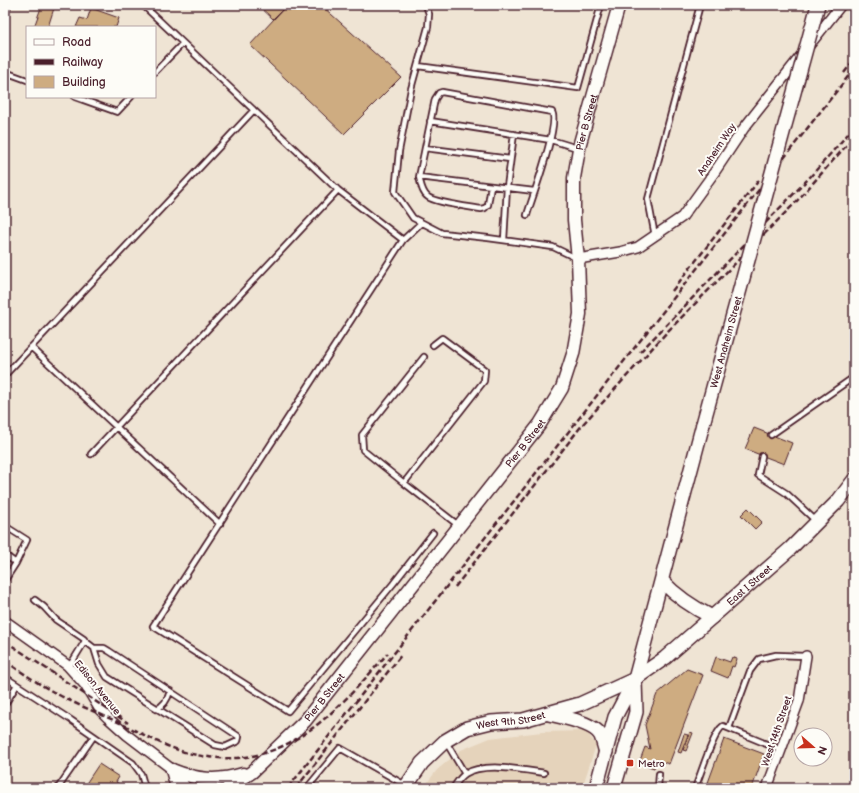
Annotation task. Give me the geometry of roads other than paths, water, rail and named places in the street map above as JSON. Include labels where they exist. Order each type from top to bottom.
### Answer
[{"type":"main road","name":"West Anaheim Street","points":[[596,788],[615,717],[635,679],[818,5]]},
{"type":"main road","name":"East I Street","points":[[635,679],[665,658],[790,549],[818,523],[838,501],[854,480]]},
{"type":"main road","points":[[662,581],[681,599],[712,617]]},
{"type":"main road","name":"West Anaheim Street","points":[[614,788],[636,712],[635,679]]},
{"type":"main road","name":"West 9th Street","points":[[406,787],[422,763],[445,741],[467,728],[491,722],[523,720],[580,704],[635,679]]},
{"type":"main road","points":[[547,713],[587,724],[601,735],[606,752]]},
{"type":"street","name":"Pier B Street","points":[[228,788],[252,772],[305,721],[540,424],[562,388],[573,354],[580,314],[578,259],[574,220],[574,178],[579,149],[618,5]]},
{"type":"street","name":"Anaheim Way","points":[[578,259],[620,252],[638,247],[682,217],[744,128],[841,5]]},
{"type":"street","name":"Edison Avenue","points":[[5,622],[69,667],[85,685],[100,710],[127,735],[172,770],[186,788]]},
{"type":"street","name":"West 14th Street","points":[[767,788],[799,701],[806,656]]},
{"type":"street","points":[[172,770],[199,778],[215,779],[227,778],[252,772]]},
{"type":"street","points":[[172,770],[177,782],[177,788]]},
{"type":"lane","points":[[5,15],[8,5]]},
{"type":"lane","points":[[143,5],[338,190],[403,240]]},
{"type":"lane","points":[[426,5],[430,14],[411,89],[399,151],[395,192],[413,218],[442,233],[553,247],[578,259]]},
{"type":"lane","points":[[418,66],[578,88],[601,5]]},
{"type":"lane","points":[[655,236],[648,200],[700,5]]},
{"type":"lane","points":[[156,71],[183,43]]},
{"type":"lane","points":[[5,72],[26,80]]},
{"type":"lane","points":[[491,186],[488,205],[481,209],[436,200],[428,197],[422,189],[419,177],[430,121],[436,96],[439,93],[442,92],[552,112],[554,119],[551,140],[527,215]]},
{"type":"lane","points":[[77,98],[117,112],[130,98]]},
{"type":"lane","points":[[5,375],[253,110]]},
{"type":"lane","points":[[430,121],[551,140],[579,149]]},
{"type":"lane","points":[[504,240],[507,187],[514,134]]},
{"type":"lane","points":[[425,148],[510,159]]},
{"type":"lane","points":[[419,177],[534,191]]},
{"type":"lane","points":[[90,454],[338,190]]},
{"type":"lane","points":[[421,223],[403,240],[153,626],[288,712],[433,533]]},
{"type":"lane","points":[[404,483],[484,381],[485,370],[442,338],[433,345]]},
{"type":"lane","points":[[31,347],[220,524]]},
{"type":"lane","points":[[424,357],[362,435],[363,450],[460,526]]},
{"type":"lane","points":[[771,435],[854,377]]},
{"type":"lane","points":[[762,456],[758,475],[786,493],[818,523]]},
{"type":"lane","points":[[5,526],[27,540],[16,563],[5,580]]},
{"type":"lane","points":[[5,555],[16,563]]},
{"type":"lane","points":[[34,600],[44,607],[56,620],[83,638],[85,642],[94,648],[104,648],[109,651],[238,736],[238,741],[224,747],[215,745],[156,709],[107,677],[99,664],[94,648]]},
{"type":"lane","points":[[69,667],[85,642]]},
{"type":"lane","points":[[729,728],[750,671],[759,659],[776,655],[806,656]]},
{"type":"lane","points":[[5,677],[94,736],[137,767],[141,774],[144,787]]},
{"type":"lane","points":[[5,704],[17,685]]},
{"type":"lane","points":[[156,709],[162,706],[166,701],[170,691]]},
{"type":"lane","points":[[695,788],[719,728],[724,726],[781,750]]},
{"type":"lane","points":[[58,788],[94,736]]},
{"type":"lane","points":[[445,741],[465,774]]},
{"type":"lane","points":[[307,788],[340,748],[406,787]]},
{"type":"lane","points":[[453,788],[465,774],[480,769],[513,768],[544,773]]},
{"type":"lane","points":[[658,788],[659,774]]},
{"type":"railway","points":[[844,73],[854,60]]},
{"type":"railway","points":[[288,788],[854,69]]},
{"type":"railway","points":[[640,352],[811,176],[854,127]]},
{"type":"railway","points":[[455,587],[583,424],[667,332],[796,202],[854,137]]},
{"type":"railway","points":[[672,291],[760,179]]},
{"type":"railway","points":[[5,641],[128,723]]},
{"type":"railway","points":[[5,661],[38,683],[67,699],[163,744],[188,753],[221,758],[251,756],[278,748],[302,735],[325,718],[347,698],[388,653]]},
{"type":"railway","points":[[296,788],[402,654]]},
{"type":"place","name":"Metro","points":[[630,763]]}]
